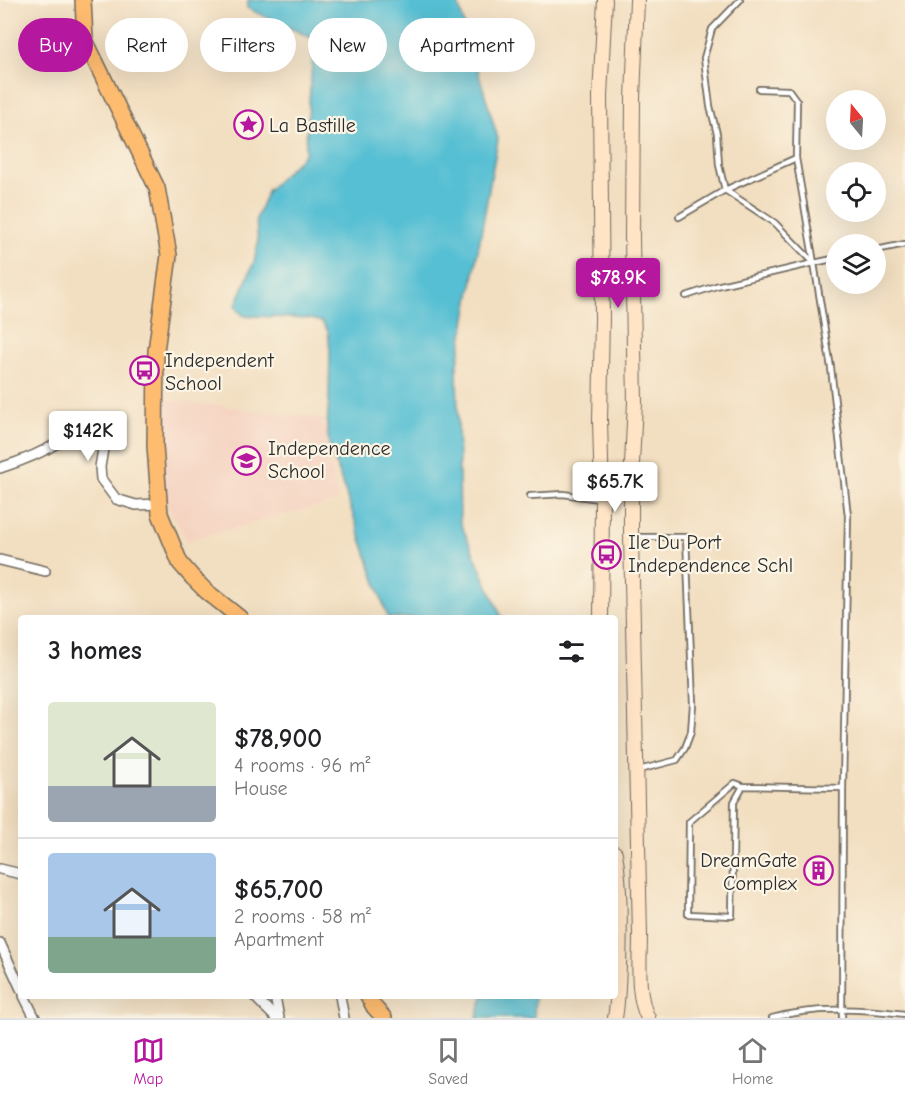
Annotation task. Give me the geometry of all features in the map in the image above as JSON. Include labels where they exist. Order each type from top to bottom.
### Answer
[{"type":"main road","points":[[83,0],[85,40],[157,188],[169,255],[156,351],[155,446],[160,514],[180,563],[206,591],[236,615]]},
{"type":"street","points":[[601,615],[600,96],[604,0]]},
{"type":"street","points":[[637,0],[633,110],[632,265],[635,402],[631,537],[640,982],[644,1011],[648,1018]]},
{"type":"street","points":[[0,468],[40,454],[64,440],[80,425],[92,418],[100,424],[105,437],[100,466],[101,479],[116,499],[136,505],[158,504]]},
{"type":"street","points":[[0,560],[45,571]]},
{"type":"street","points":[[0,869],[18,873]]},
{"type":"street","points":[[615,1018],[618,1005],[620,938],[618,869]]},
{"type":"street","points":[[0,944],[18,983]]},
{"type":"street","points":[[26,999],[35,1018]]},
{"type":"street","points":[[257,999],[278,1018]]},
{"type":"street","points":[[275,999],[278,1018]]},
{"type":"street","points":[[341,999],[344,1018]]},
{"type":"lane","points":[[740,0],[712,29],[704,58],[710,106],[717,134],[719,165],[725,190],[775,223],[814,263]]},
{"type":"lane","points":[[759,89],[789,90],[797,100],[796,158],[831,368],[848,516],[842,1018]]},
{"type":"lane","points":[[679,217],[725,190],[796,158]]},
{"type":"lane","points":[[886,248],[905,244]]},
{"type":"lane","points":[[686,296],[716,286],[826,260]]},
{"type":"lane","points":[[530,496],[563,494],[602,499]]},
{"type":"lane","points":[[631,537],[686,537],[693,704],[691,732],[677,760],[637,770]]},
{"type":"lane","points":[[743,786],[734,802],[732,915],[688,914],[689,822],[735,783],[743,786],[843,788]]},
{"type":"lane","points":[[772,1018],[796,1013],[842,1010],[872,1010],[905,1014]]},
{"type":"shaded area","name":"Independence School","points":[[163,399],[324,419],[338,501],[187,540],[164,500]]},
{"type":"water","points":[[248,0],[457,0],[462,18],[399,18],[399,72],[478,72],[498,139],[457,368],[460,522],[501,615],[387,615],[329,444],[327,427],[330,350],[328,331],[322,322],[311,319],[248,317],[239,311],[236,305],[254,262],[258,244],[256,219],[268,190],[305,154],[311,72],[387,72],[387,18],[308,18],[308,36],[296,31],[296,18],[269,18],[247,8]]},
{"type":"water","points":[[482,999],[535,999],[534,1018],[477,1018]]},
{"type":"place","name":"La Bastille","points":[[248,125]]},
{"type":"place","name":"Independent School","points":[[144,371]]},
{"type":"place","name":"Independence School","points":[[247,460]]},
{"type":"place","name":"Ile Du Port Independence Schl","points":[[607,554]]},
{"type":"place","name":"DreamGate Complex","points":[[818,871]]}]
